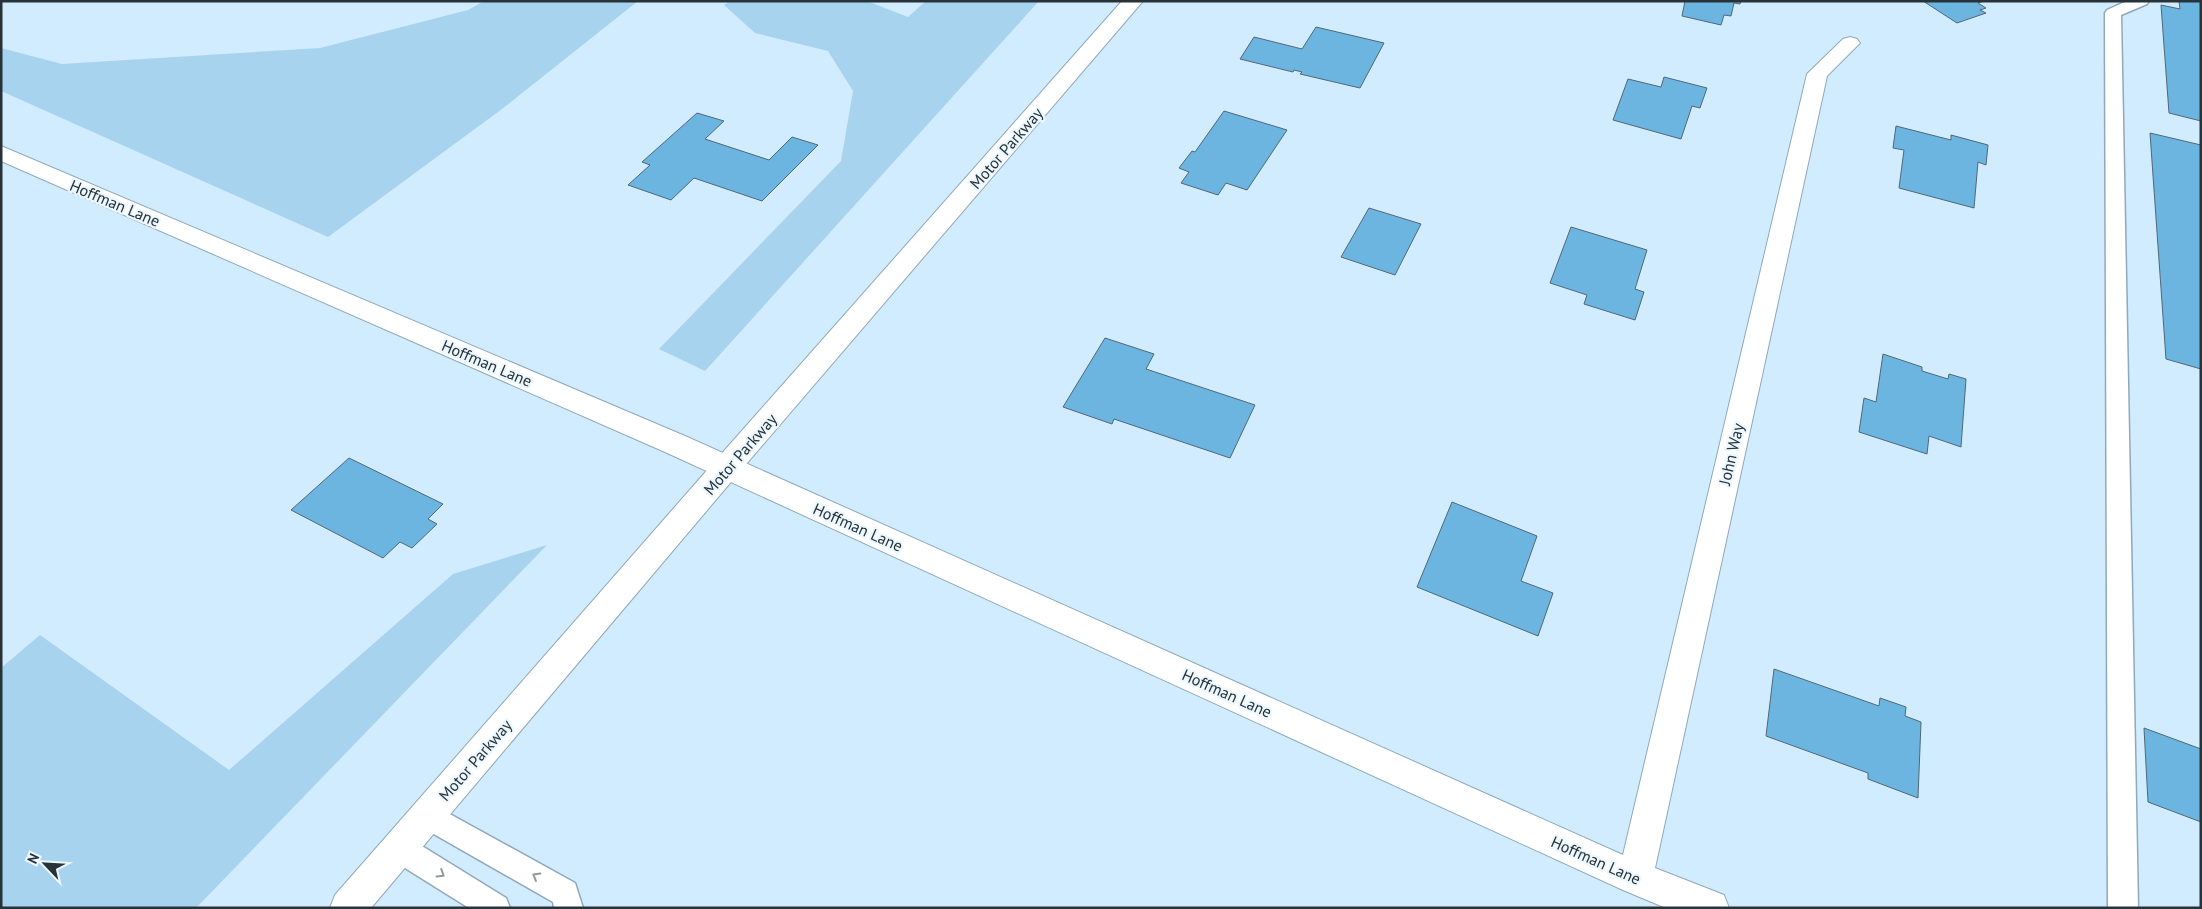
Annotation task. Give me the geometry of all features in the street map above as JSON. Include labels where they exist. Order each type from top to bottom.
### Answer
[{"type":"street","name":"Motor Parkway","points":[[348,908],[726,468],[1133,1]]},
{"type":"street","name":"John Way","points":[[1635,878],[1817,74],[1850,43]]},
{"type":"street","name":"Hoffman Lane","points":[[1,153],[675,444],[1635,878],[1711,908]]},
{"type":"lane","points":[[2123,908],[2113,13],[2141,1]]},
{"type":"lane","points":[[428,815],[565,893],[569,908]]},
{"type":"lane","points":[[399,848],[496,908]]},
{"type":"shaded area","points":[[484,1],[638,1],[502,109],[328,237],[1,91],[1,48],[62,64],[320,48],[468,10]]},
{"type":"shaded area","points":[[730,1],[867,1],[908,17],[926,1],[1039,1],[705,371],[659,349],[841,161],[853,91],[828,51],[755,33],[724,5]]},
{"type":"shaded area","points":[[547,545],[196,908],[1,908],[1,668],[40,635],[229,770],[453,574]]},
{"type":"building","points":[[1685,1],[1741,1],[1740,4],[1734,3],[1731,16],[1724,15],[1721,25],[1682,16]]},
{"type":"building","points":[[1923,1],[1984,1],[1978,3],[1986,8],[1980,10],[1986,13],[1957,23]]},
{"type":"building","points":[[2179,1],[2201,1],[2201,121],[2169,113],[2161,5],[2180,9]]},
{"type":"building","points":[[1316,27],[1384,43],[1360,88],[1300,74],[1302,72],[1294,70],[1293,72],[1240,59],[1254,37],[1302,49]]},
{"type":"building","points":[[1664,77],[1707,88],[1700,108],[1692,106],[1681,139],[1613,120],[1628,79],[1661,87]]},
{"type":"building","points":[[1224,111],[1287,130],[1247,190],[1226,183],[1218,195],[1181,183],[1189,172],[1179,168],[1192,151],[1195,152]]},
{"type":"building","points":[[697,113],[724,121],[705,139],[769,160],[792,137],[818,145],[762,201],[694,178],[671,200],[628,185],[650,165],[642,162]]},
{"type":"building","points":[[1896,126],[1951,140],[1951,135],[1988,145],[1986,165],[1978,162],[1974,208],[1899,188],[1904,150],[1893,148]]},
{"type":"building","points":[[2150,133],[2201,145],[2201,369],[2166,359]]},
{"type":"building","points":[[1369,208],[1421,224],[1395,275],[1341,257]]},
{"type":"building","points":[[1571,227],[1647,250],[1635,289],[1644,292],[1635,320],[1584,304],[1587,295],[1550,283]]},
{"type":"building","points":[[1105,338],[1154,354],[1146,369],[1255,405],[1230,458],[1114,419],[1112,424],[1063,407]]},
{"type":"building","points":[[1883,354],[1922,367],[1922,371],[1948,379],[1949,374],[1966,379],[1961,447],[1929,436],[1927,454],[1859,432],[1864,398],[1876,402]]},
{"type":"building","points":[[349,458],[443,504],[428,519],[437,524],[412,548],[400,542],[383,558],[291,510]]},
{"type":"building","points":[[1452,502],[1537,536],[1521,581],[1553,593],[1538,636],[1417,587]]},
{"type":"building","points":[[1774,669],[1879,706],[1880,698],[1906,707],[1905,716],[1921,722],[1918,798],[1868,779],[1868,773],[1766,736]]},
{"type":"building","points":[[2144,728],[2201,749],[2201,822],[2148,802]]}]
